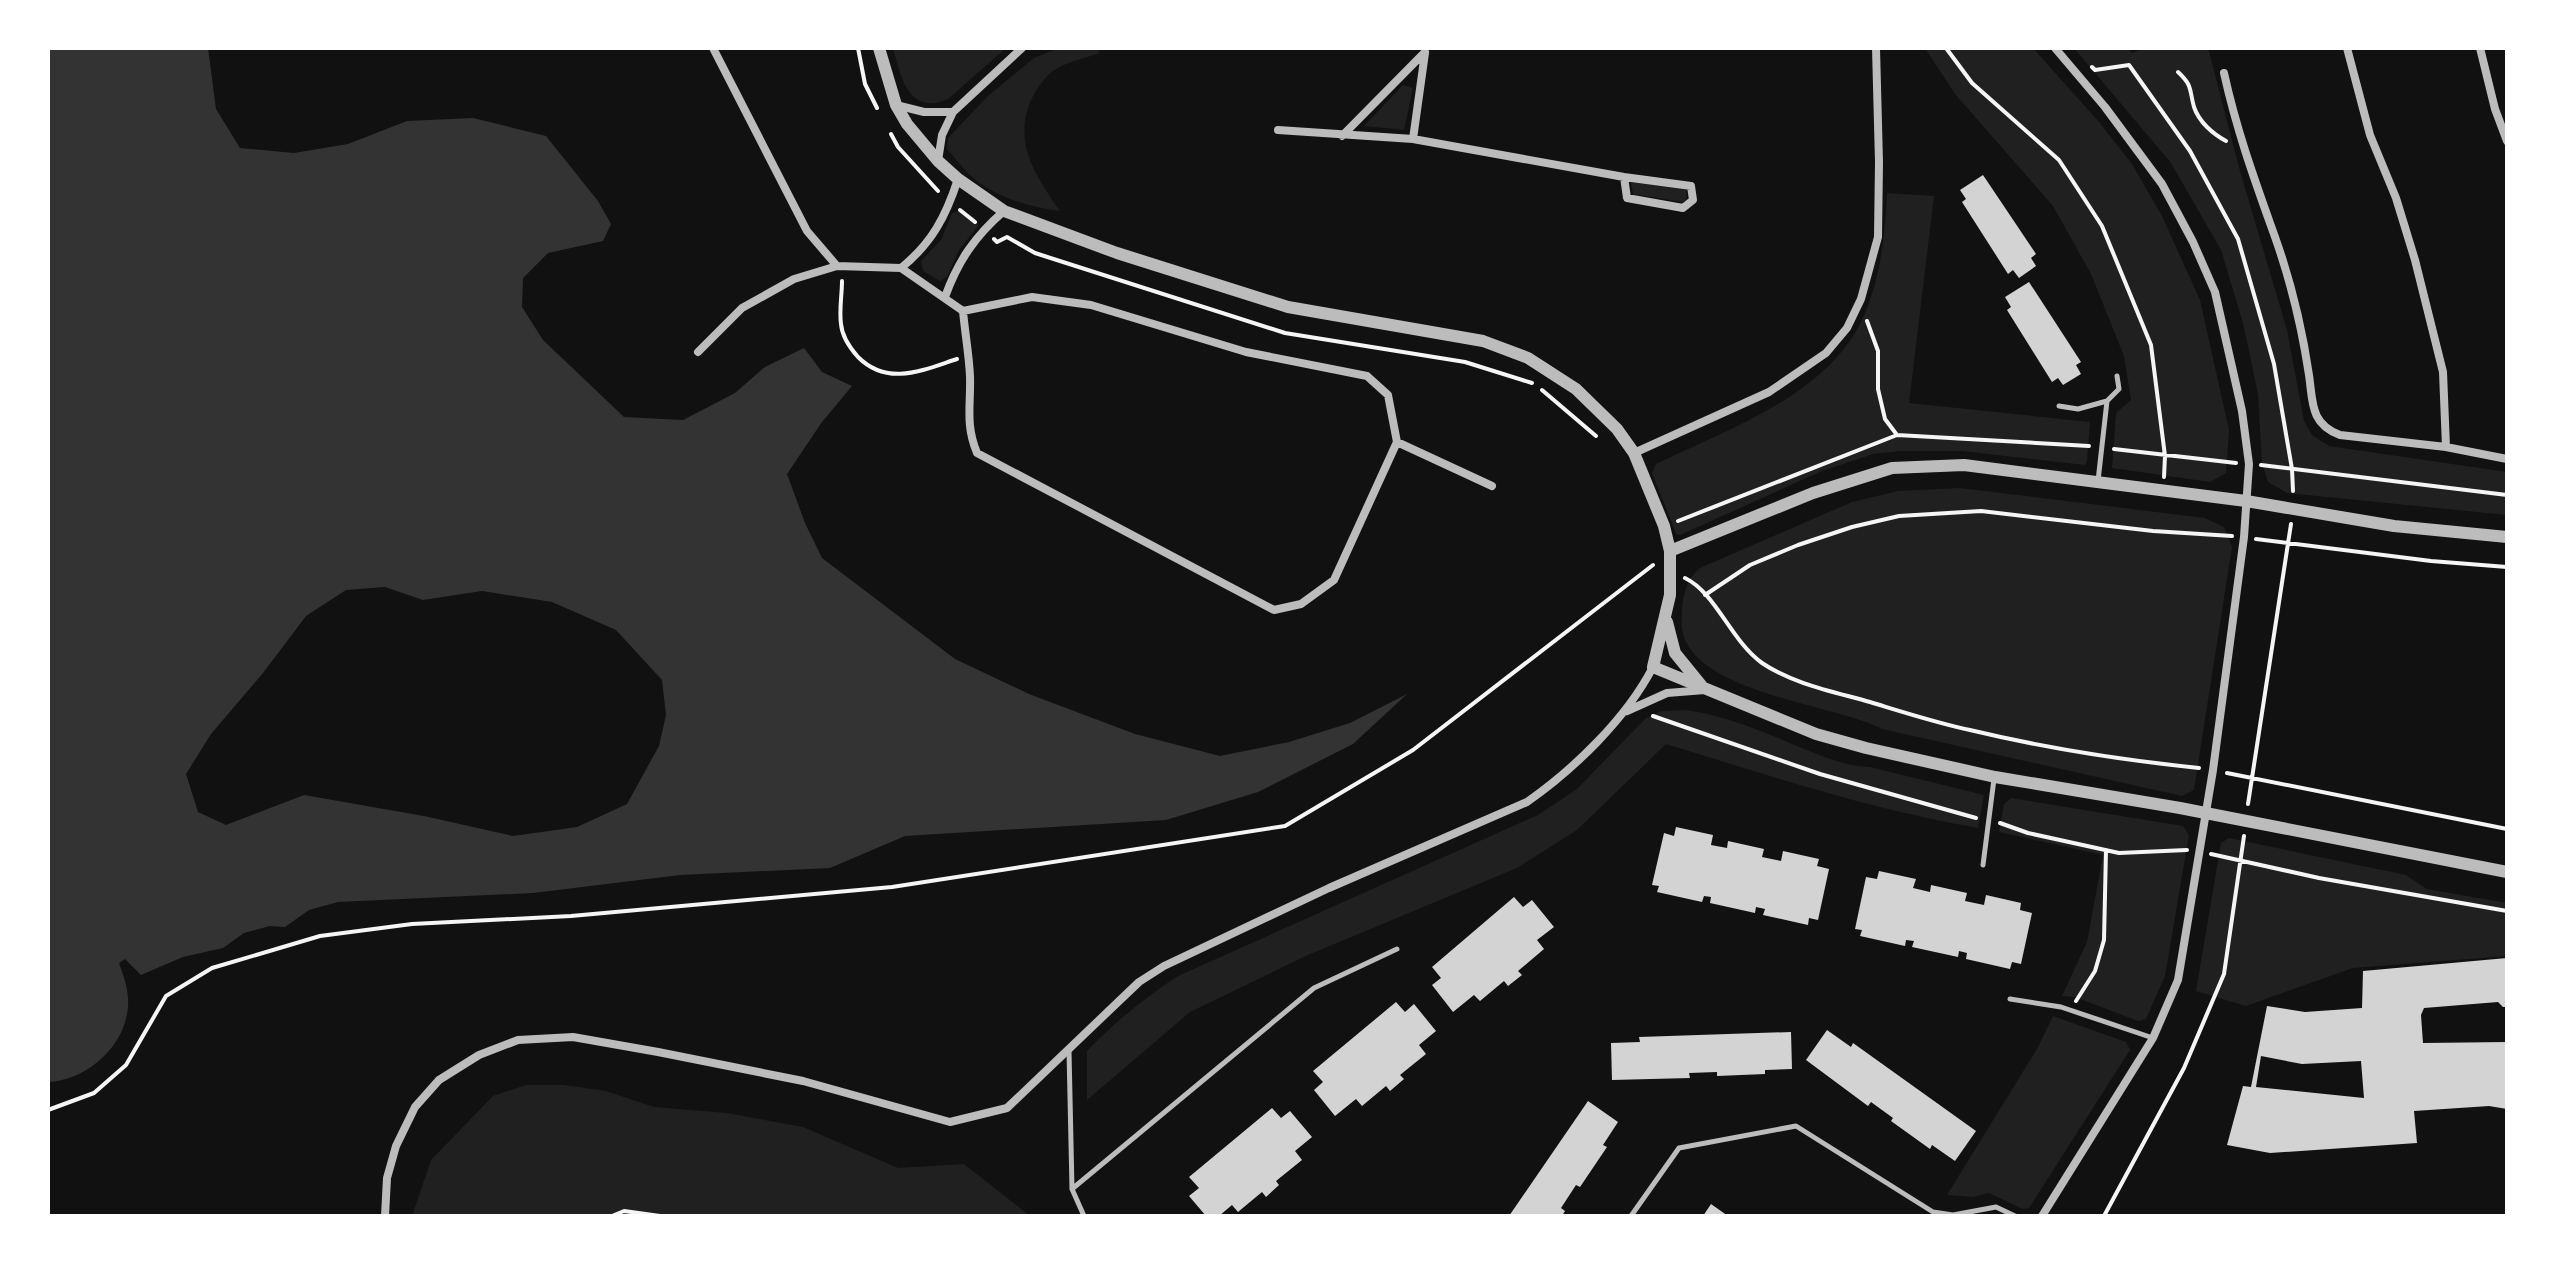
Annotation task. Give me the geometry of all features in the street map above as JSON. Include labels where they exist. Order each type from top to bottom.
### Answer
[{"type":"street","points":[[713,48],[807,231],[840,266]]},
{"type":"street","points":[[385,1216],[387,1178],[415,1107],[439,1080],[479,1055],[518,1040],[573,1037],[658,1052],[803,1081],[950,1122],[1007,1108],[1139,982],[1190,952],[1527,802],[1556,782],[1619,715],[1640,691],[1653,667],[1666,618],[1671,571],[1664,526],[1634,453],[1617,429],[1576,389],[1553,372],[1506,348],[1460,335],[1288,307],[1117,253],[1004,211],[958,179],[938,161],[907,124],[896,105],[879,48]]},
{"type":"street","points":[[938,161],[942,135],[953,112],[1022,48]]},
{"type":"street","points":[[1634,453],[1769,392],[1826,353],[1847,328],[1871,270],[1878,237],[1876,48]]},
{"type":"street","points":[[2042,1216],[2153,1038],[2178,980],[2213,770],[2244,537],[2249,464],[2242,411],[2215,292],[2193,242],[2162,184],[2105,107],[2055,48]]},
{"type":"street","points":[[2347,48],[2370,135],[2396,198],[2415,260],[2443,372],[2446,447]]},
{"type":"street","points":[[2480,48],[2495,109],[2507,141]]},
{"type":"street","points":[[1342,136],[1426,50]]},
{"type":"street","points":[[1413,139],[1426,50]]},
{"type":"street","points":[[2224,73],[2240,140],[2276,240],[2297,313],[2316,418],[2330,431],[2340,435],[2446,447],[2507,459]]},
{"type":"street","points":[[896,105],[924,112],[953,112]]},
{"type":"street","points":[[1278,130],[1413,139],[1691,186],[1693,200],[1683,208],[1627,198],[1624,177]]},
{"type":"street","points":[[901,268],[935,235],[958,179]]},
{"type":"street","points":[[945,297],[964,253],[983,229],[1004,211]]},
{"type":"street","points":[[698,352],[742,308],[794,279],[840,266],[901,268],[963,311],[970,377],[968,417],[977,453],[1274,610],[1301,604],[1334,580],[1397,442],[1388,395],[1367,376],[1246,352],[1091,305],[1032,297],[963,311]]},
{"type":"street","points":[[1397,442],[1492,486]]},
{"type":"street","points":[[1670,551],[1813,493],[1892,468],[1964,465],[2246,501],[2394,526],[2507,537]]},
{"type":"street","points":[[1666,618],[1675,653],[1706,690]]},
{"type":"street","points":[[1653,667],[1816,734],[1866,748],[1995,777],[2207,813],[2507,872]]},
{"type":"street","points":[[1619,715],[1667,693],[1706,690]]},
{"type":"lane","points":[[2059,406],[2078,409],[2107,401],[2119,389],[2117,376]]},
{"type":"lane","points":[[2098,483],[2107,401]]},
{"type":"lane","points":[[1983,865],[1995,777]]},
{"type":"lane","points":[[1072,1189],[1314,988],[1397,949]]},
{"type":"lane","points":[[2010,999],[2070,1011],[2153,1038]]},
{"type":"lane","points":[[1069,1050],[1072,1189],[1084,1216]]},
{"type":"lane","points":[[1631,1216],[1679,1148],[1796,1126],[1933,1212],[1984,1214],[1996,1207],[2015,1216]]},
{"type":"path","points":[[858,48],[865,84],[878,110]]},
{"type":"path","points":[[1946,48],[1972,83],[2059,160],[2102,226],[2151,345],[2165,456],[2164,491]]},
{"type":"path","points":[[2085,59],[2095,70],[2129,65],[2184,141],[2238,239],[2274,364],[2292,469],[2293,509],[2224,974],[2184,1068],[2104,1216]]},
{"type":"path","points":[[2178,72],[2192,88],[2195,109],[2202,122],[2223,140],[2230,143],[2240,140]]},
{"type":"path","points":[[885,122],[898,147],[932,185],[997,242],[1007,237],[1035,253],[1285,333],[1465,362],[1535,384],[1604,443]]},
{"type":"path","points":[[840,266],[843,332],[856,354],[869,366],[888,374],[904,374],[968,355]]},
{"type":"path","points":[[1860,301],[1878,351],[1878,389],[1885,419],[1897,435]]},
{"type":"path","points":[[1705,595],[1750,565],[1852,527],[1899,516],[1981,511],[2507,567]]},
{"type":"path","points":[[48,1110],[94,1093],[126,1065],[166,996],[212,968],[320,936],[412,924],[571,916],[892,887],[1285,826],[1413,750],[1670,551]]},
{"type":"path","points":[[1671,571],[1693,581],[1716,607],[1737,640],[1763,663],[1810,685],[1970,730],[2126,760],[2213,770],[2507,829]]},
{"type":"path","points":[[1632,708],[1820,774],[2009,825],[2028,833],[2134,854],[2153,849],[2201,852],[2319,878],[2507,911]]},
{"type":"path","points":[[2070,1011],[2095,971],[2104,940],[2106,850]]},
{"type":"path","points":[[612,1216],[624,1211],[660,1216]]},
{"type":"shaded area","points":[[48,48],[208,48],[216,109],[240,148],[294,153],[348,144],[407,121],[473,118],[546,136],[598,201],[611,224],[603,241],[548,253],[523,278],[522,307],[543,340],[624,417],[683,420],[735,393],[765,367],[804,348],[822,372],[852,386],[822,422],[787,474],[805,523],[822,558],[955,659],[1029,694],[1135,734],[1220,756],[1289,742],[1350,723],[1407,694],[1353,744],[1258,792],[1166,820],[905,836],[830,868],[680,875],[533,893],[338,902],[309,910],[285,927],[270,926],[244,933],[223,948],[183,957],[141,975],[125,959],[119,963],[127,989],[128,1006],[120,1035],[102,1059],[89,1068],[62,1080],[48,1082]],"holes":[[[385,587],[423,600],[482,591],[552,602],[616,630],[662,680],[666,715],[659,746],[627,804],[577,827],[513,836],[424,816],[304,795],[226,825],[198,812],[186,774],[211,734],[306,616],[346,590]]]},
{"type":"shaded area","points":[[893,48],[1005,49],[948,99],[934,103],[915,98],[908,91]]},
{"type":"shaded area","points":[[1059,48],[1098,48],[1099,53],[1068,63],[1050,73],[1033,96],[1027,112],[1024,127],[1029,156],[1042,184],[1060,211],[1028,205],[995,192],[973,178],[947,149],[948,138],[988,96],[1034,58]]},
{"type":"shaded area","points":[[1925,48],[2033,48],[2132,164],[2162,216],[2200,300],[2229,430],[2226,473],[2210,482],[2112,468],[2116,413],[2131,400],[2124,356],[2091,274],[2053,206],[1955,94]]},
{"type":"shaded area","points":[[2074,48],[2128,48],[2132,53],[2145,48],[2208,48],[2287,330],[2304,421],[2312,435],[2329,446],[2507,472],[2507,515],[2287,493],[2268,482],[2262,462],[2258,394],[2243,323],[2221,250],[2171,163]]},
{"type":"shaded area","points":[[1403,85],[1413,88],[1404,130],[1364,126]]},
{"type":"shaded area","points":[[1631,182],[1686,190],[1687,199],[1683,202],[1633,194]]},
{"type":"shaded area","points":[[1887,193],[1934,196],[1909,403],[2090,422],[2085,465],[1962,451],[1873,454],[1822,471],[1680,535],[1676,534],[1652,473],[1656,464],[1775,406],[1829,366],[1849,341],[1865,313],[1875,284]]},
{"type":"shaded area","points":[[959,211],[974,217],[978,226],[959,250],[947,277],[940,281],[923,271],[921,261],[941,240],[952,213]]},
{"type":"shaded area","points":[[1960,488],[2205,518],[2224,527],[2232,547],[2194,790],[2182,796],[1882,729],[1737,682],[1711,668],[1691,651],[1682,629],[1683,604],[1689,582],[1700,568],[1852,502],[1898,491]]},
{"type":"shaded area","points":[[1683,710],[1738,723],[1840,762],[1984,795],[1978,828],[1860,802],[1666,744],[1577,830],[1517,868],[1308,955],[1190,1012],[1087,1100],[1087,1051],[1130,1011],[1178,976],[1538,815],[1577,789],[1646,718],[1662,711]]},
{"type":"shaded area","points":[[2011,798],[2183,826],[2189,835],[2165,976],[2146,1019],[2138,1021],[2075,997],[2062,996],[2087,942],[2103,855],[1999,832],[2004,804]]},
{"type":"shaded area","points":[[2229,838],[2406,875],[2427,889],[2507,903],[2507,956],[2353,968],[2246,1006],[2196,991],[2221,843]]},
{"type":"shaded area","points":[[2053,1016],[2126,1042],[2130,1050],[2029,1208],[2023,1209],[1989,1193],[1973,1197],[1947,1195],[2037,1049]]},
{"type":"shaded area","points":[[526,1085],[564,1085],[606,1091],[654,1107],[727,1113],[803,1127],[898,1168],[964,1164],[1030,1216],[412,1216],[431,1160],[493,1096]]},
{"type":"building","points":[[1983,175],[2036,254],[2031,258],[2036,266],[2019,278],[2013,270],[2008,274],[1962,202],[1966,199],[1960,190]]},
{"type":"building","points":[[2029,282],[2081,362],[2076,365],[2081,374],[2063,385],[2058,378],[2052,382],[2007,310],[2011,307],[2005,297]]},
{"type":"building","points":[[1676,827],[1713,835],[1711,845],[1727,848],[1728,841],[1764,849],[1762,857],[1781,861],[1783,851],[1819,859],[1817,866],[1829,869],[1818,920],[1809,918],[1808,925],[1763,915],[1765,909],[1756,907],[1755,913],[1710,903],[1711,897],[1704,896],[1702,902],[1657,892],[1659,886],[1652,885],[1664,833],[1674,836]]},
{"type":"building","points":[[1879,871],[1916,879],[1913,888],[1930,892],[1931,885],[1967,893],[1965,901],[1984,905],[1986,895],[2021,903],[2020,910],[2032,913],[2021,964],[2012,962],[2010,969],[1966,959],[1967,953],[1959,951],[1958,957],[1912,947],[1914,941],[1906,940],[1905,946],[1860,936],[1862,930],[1855,929],[1866,877],[1877,879]]},
{"type":"building","points":[[1514,897],[1523,907],[1532,900],[1554,927],[1537,940],[1544,949],[1518,971],[1522,975],[1508,986],[1504,981],[1480,1001],[1474,995],[1453,1012],[1432,985],[1441,978],[1432,967]]},
{"type":"building","points":[[2507,958],[2507,1007],[2498,1002],[2424,1008],[2421,1015],[2423,1043],[2507,1042],[2507,1109],[2489,1106],[2414,1111],[2417,1143],[2270,1153],[2227,1145],[2243,1086],[2251,1087],[2267,1006],[2305,1012],[2362,1008],[2363,971]],"holes":[[[2261,1056],[2302,1064],[2361,1061],[2364,1098],[2256,1087]]]},
{"type":"building","points":[[1396,1002],[1405,1012],[1414,1004],[1436,1031],[1419,1045],[1426,1054],[1400,1075],[1404,1079],[1390,1091],[1386,1086],[1362,1106],[1356,1099],[1335,1116],[1314,1090],[1323,1082],[1313,1071]]},
{"type":"building","points":[[1827,1030],[1851,1047],[1853,1043],[1976,1131],[1955,1161],[1932,1145],[1930,1149],[1871,1102],[1868,1106],[1806,1060]]},
{"type":"building","points":[[1791,1032],[1792,1069],[1765,1070],[1765,1074],[1717,1076],[1717,1072],[1689,1073],[1690,1078],[1612,1080],[1611,1043],[1640,1042],[1639,1037]]},
{"type":"building","points":[[1588,1101],[1618,1122],[1603,1145],[1607,1147],[1580,1187],[1576,1185],[1561,1208],[1565,1211],[1562,1216],[1509,1216]]},
{"type":"building","points":[[1272,1108],[1281,1118],[1290,1111],[1312,1137],[1295,1151],[1302,1160],[1276,1181],[1279,1185],[1266,1197],[1262,1192],[1238,1212],[1232,1205],[1219,1216],[1206,1216],[1189,1196],[1199,1188],[1189,1177]]},
{"type":"building","points":[[1711,1204],[1728,1216],[1703,1216]]}]
